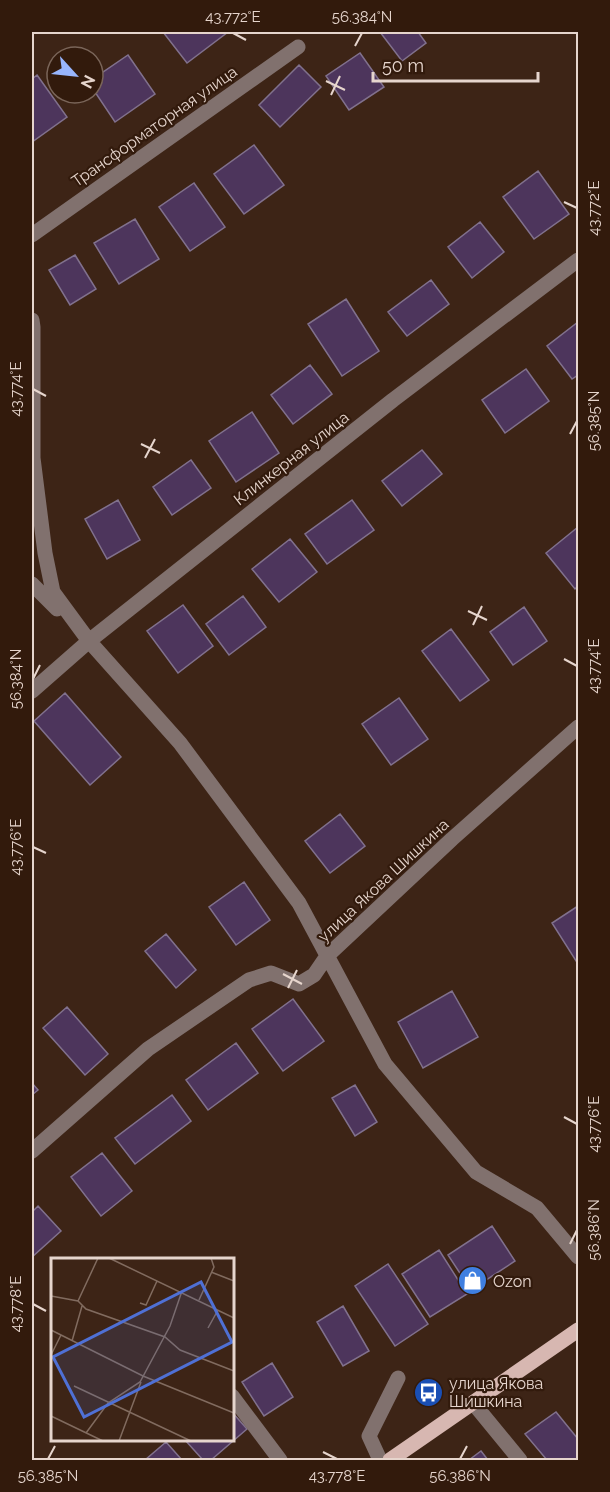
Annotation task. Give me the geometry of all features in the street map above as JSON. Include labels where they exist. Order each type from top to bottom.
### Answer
[{"type":"main road","points":[[390,1461],[579,1330]]},
{"type":"street","name":"Трансформаторная улица","points":[[32,235],[298,47]]},
{"type":"street","name":"Клинкерная улица","points":[[32,691],[89,641],[393,400],[579,260]]},
{"type":"street","points":[[32,320],[33,458],[45,553],[53,592],[89,641]]},
{"type":"street","points":[[32,584],[89,641],[180,743],[299,903],[385,1064],[476,1172],[537,1208],[579,1257]]},
{"type":"street","name":"улица Якова Шишкина","points":[[32,1151],[148,1048],[249,980],[271,973],[298,984],[314,975],[327,956],[452,838],[579,726]]},
{"type":"street","points":[[380,1461],[369,1436],[398,1378]]},
{"type":"street","points":[[234,1399],[280,1461]]},
{"type":"street","points":[[474,1404],[520,1461]]},
{"type":"building","points":[[163,32],[228,32],[187,63]]},
{"type":"building","points":[[380,32],[418,32],[426,43],[402,61]]},
{"type":"building","points":[[360,53],[384,87],[349,110],[326,76]]},
{"type":"building","points":[[128,55],[155,94],[115,122],[104,105],[105,71]]},
{"type":"building","points":[[299,65],[321,87],[280,127],[259,105]]},
{"type":"building","points":[[37,75],[45,86],[45,105],[58,105],[67,117],[32,142],[32,79]]},
{"type":"building","points":[[254,145],[284,185],[244,214],[214,174]]},
{"type":"building","points":[[538,171],[569,214],[534,239],[503,197]]},
{"type":"building","points":[[194,183],[225,227],[190,251],[159,207]]},
{"type":"building","points":[[135,219],[159,259],[119,284],[94,243]]},
{"type":"building","points":[[480,222],[504,252],[472,278],[448,247]]},
{"type":"building","points":[[75,255],[96,289],[70,305],[49,270]]},
{"type":"building","points":[[431,280],[449,304],[407,336],[388,312]]},
{"type":"building","points":[[346,299],[379,351],[342,376],[308,324]]},
{"type":"building","points":[[578,322],[578,375],[572,379],[547,346]]},
{"type":"building","points":[[310,365],[332,394],[293,424],[271,395]]},
{"type":"building","points":[[526,369],[549,401],[505,433],[482,400]]},
{"type":"building","points":[[252,412],[279,453],[236,482],[209,441]]},
{"type":"building","points":[[422,450],[442,474],[402,506],[382,481]]},
{"type":"building","points":[[191,460],[211,488],[172,515],[153,487]]},
{"type":"building","points":[[118,500],[140,540],[107,559],[85,519]]},
{"type":"building","points":[[352,500],[374,530],[327,564],[305,534]]},
{"type":"building","points":[[578,527],[578,586],[575,589],[546,553]]},
{"type":"building","points":[[290,539],[317,572],[279,602],[252,569]]},
{"type":"building","points":[[243,596],[266,627],[229,655],[206,624]]},
{"type":"building","points":[[183,605],[213,646],[178,673],[147,631]]},
{"type":"building","points":[[524,607],[547,641],[513,665],[490,632]]},
{"type":"building","points":[[451,629],[489,680],[460,701],[422,651]]},
{"type":"building","points":[[65,693],[121,757],[90,785],[34,721]]},
{"type":"building","points":[[399,698],[428,739],[391,765],[362,724]]},
{"type":"building","points":[[340,814],[365,846],[330,873],[305,841]]},
{"type":"building","points":[[244,882],[270,920],[236,945],[209,907]]},
{"type":"building","points":[[578,906],[578,964],[552,923]]},
{"type":"building","points":[[166,934],[196,970],[176,988],[145,951]]},
{"type":"building","points":[[452,991],[478,1037],[423,1068],[398,1022]]},
{"type":"building","points":[[293,999],[324,1041],[283,1071],[252,1029]]},
{"type":"building","points":[[67,1007],[108,1054],[85,1075],[43,1028]]},
{"type":"building","points":[[236,1043],[258,1073],[208,1110],[186,1080]]},
{"type":"building","points":[[32,1083],[38,1090],[32,1095]]},
{"type":"building","points":[[355,1085],[377,1122],[355,1136],[332,1098]]},
{"type":"building","points":[[172,1095],[191,1121],[135,1164],[115,1138]]},
{"type":"building","points":[[102,1153],[132,1191],[101,1216],[71,1177]]},
{"type":"building","points":[[38,1206],[61,1231],[32,1257],[32,1212]]},
{"type":"building","points":[[492,1226],[515,1261],[471,1290],[448,1255]]},
{"type":"building","points":[[439,1250],[467,1294],[430,1317],[402,1274]]},
{"type":"building","points":[[388,1264],[428,1324],[395,1346],[355,1286]]},
{"type":"building","points":[[343,1306],[369,1351],[343,1366],[317,1322]]},
{"type":"building","points":[[272,1363],[293,1397],[264,1416],[242,1382]]},
{"type":"building","points":[[556,1412],[578,1439],[578,1460],[547,1460],[525,1434]]},
{"type":"building","points":[[234,1414],[247,1429],[234,1440]]},
{"type":"building","points":[[186,1441],[233,1441],[211,1460],[203,1460]]},
{"type":"building","points":[[166,1442],[182,1460],[145,1460]]},
{"type":"building","points":[[481,1451],[488,1460],[469,1460]]},
{"type":"place","name":"Ozon","points":[[472,1281]]},
{"type":"place","name":"улица Якова Шишкина","points":[[428,1392]]}]
